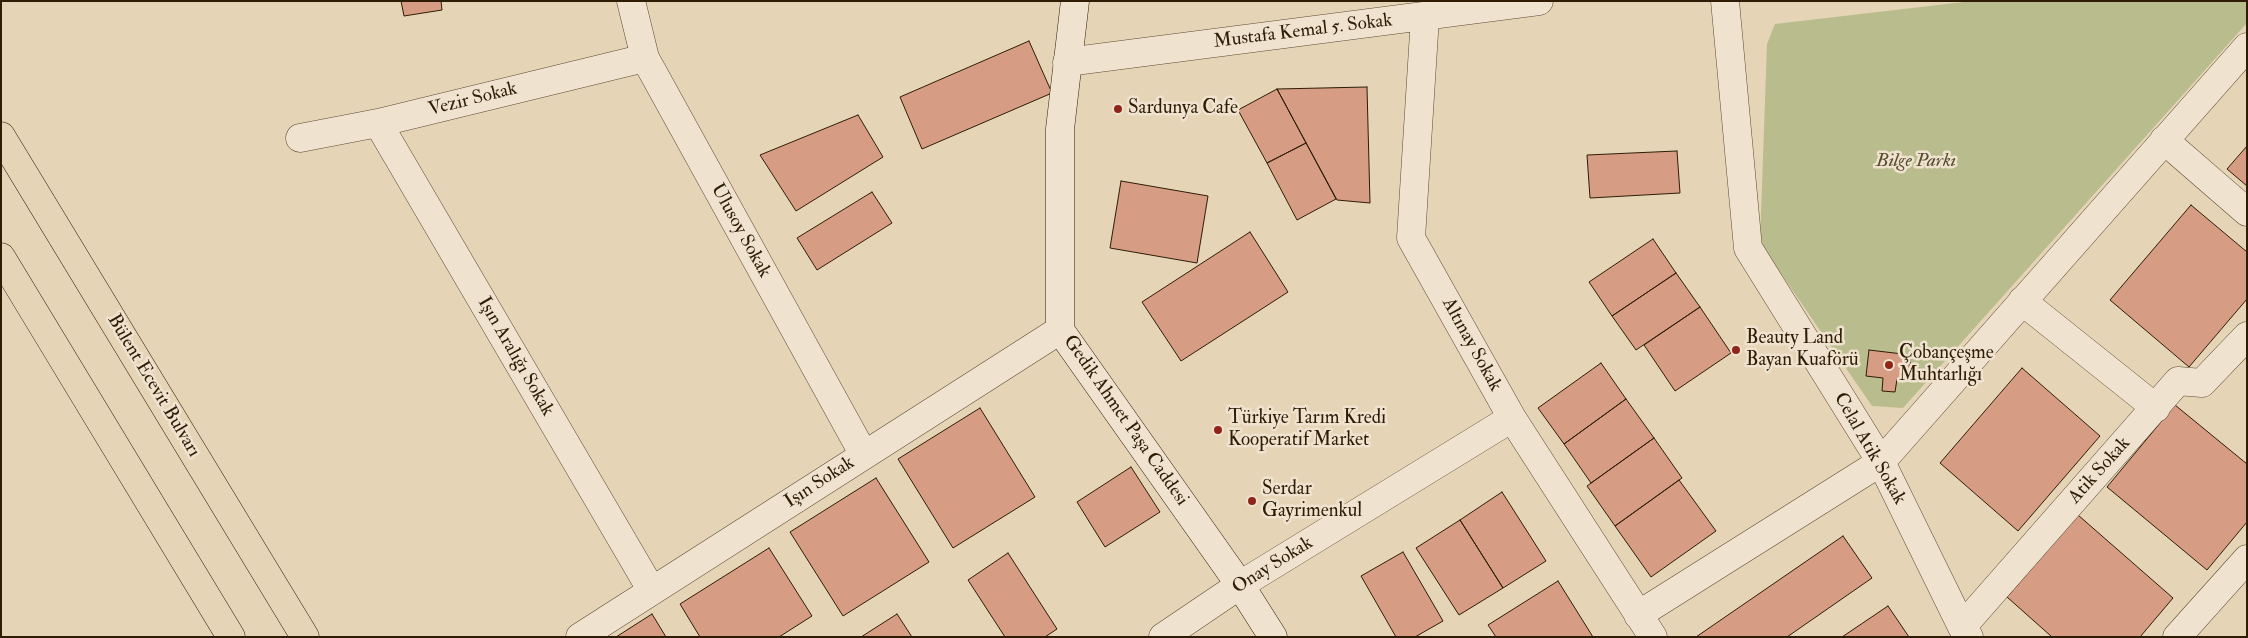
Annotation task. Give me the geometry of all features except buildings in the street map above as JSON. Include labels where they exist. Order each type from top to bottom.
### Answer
[{"type":"main road","name":"Bülent Ecevit Bulvarı","points":[[1,136],[305,637]]},
{"type":"main road","points":[[1,257],[231,637]]},
{"type":"street","name":"Ulusoy Sokak","points":[[631,1],[645,58],[864,455]]},
{"type":"street","name":"Gedik Ahmet Paşa Caddesi","points":[[1075,1],[1060,129],[1060,330],[1240,586],[1273,637]]},
{"type":"street","name":"Mustafa Kemal 5. Sokak","points":[[1067,62],[1539,1]]},
{"type":"street","name":"Celal Atik Sokak","points":[[1725,1],[1748,248],[1881,462],[1965,632]]},
{"type":"street","name":"Altınay Sokak","points":[[1425,17],[1411,238],[1512,418],[1653,637]]},
{"type":"street","points":[[1638,614],[1881,462],[2247,47]]},
{"type":"street","name":"Vezir Sokak","points":[[300,138],[378,123],[645,58]]},
{"type":"street","name":"Işın Aralığı Sokak","points":[[378,123],[652,591]]},
{"type":"street","points":[[2164,140],[2247,212]]},
{"type":"street","points":[[2022,301],[2156,408]]},
{"type":"street","name":"Işın Sokak","points":[[580,637],[1060,330]]},
{"type":"street","name":"Atik Sokak","points":[[1965,632],[2178,381],[2202,383],[2247,336]]},
{"type":"street","name":"Onay Sokak","points":[[1163,637],[1240,586],[1512,418]]},
{"type":"street","points":[[2177,637],[2247,559]]},
{"type":"green space","name":"Bilge Parkı","points":[[1972,1],[2247,1],[2247,23],[1903,408],[1872,406],[1760,243],[1767,44],[1775,24]]},
{"type":"place","name":"Sardunya Cafe","points":[[1118,109]]},
{"type":"place","name":"Beauty Land Bayan Kuaförü","points":[[1736,350]]},
{"type":"place","name":"Çobançeşme Muhtarlığı","points":[[1889,365]]},
{"type":"place","name":"Türkiye Tarım Kredi Kooperatif Market","points":[[1218,430]]},
{"type":"place","name":"Serdar Gayrimenkul","points":[[1252,501]]}]
